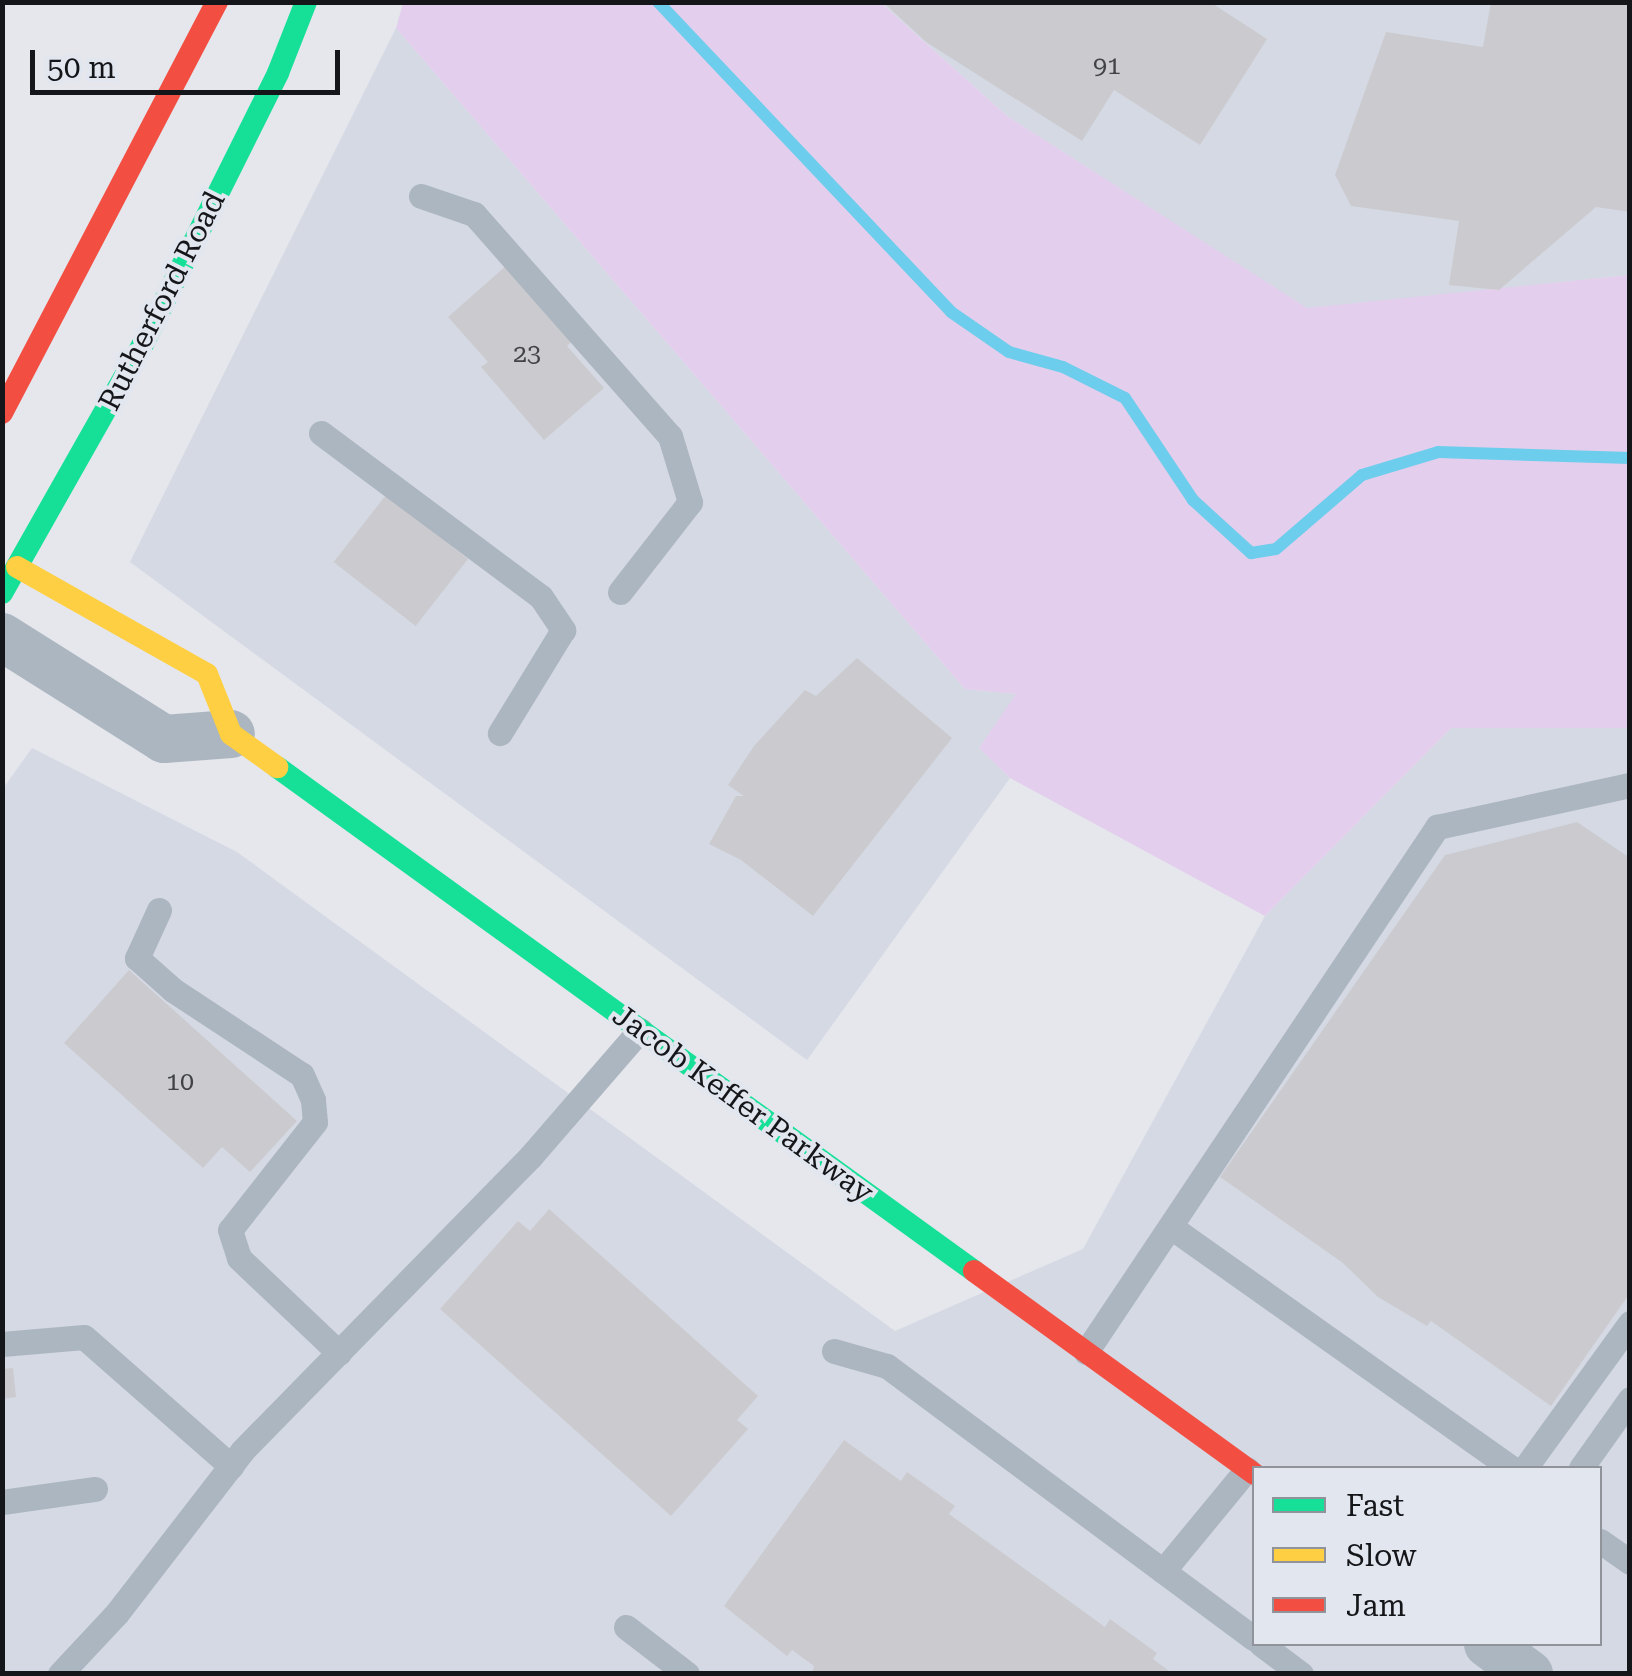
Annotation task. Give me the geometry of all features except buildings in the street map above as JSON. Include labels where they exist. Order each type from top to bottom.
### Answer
[{"type":"street","points":[[2,413],[218,2]]},
{"type":"street","name":"Rutherford Road","points":[[2,593],[143,344],[278,73],[306,2]]},
{"type":"street","points":[[2,637],[164,739],[231,734],[207,674],[17,567]]},
{"type":"street","name":"Jacob Keffer Parkway","points":[[231,734],[1250,1471]]},
{"type":"street","points":[[1491,1646],[1529,1674]]},
{"type":"lane","points":[[421,196],[474,214],[670,436],[690,502],[620,592]]},
{"type":"lane","points":[[322,433],[541,597],[563,630],[500,733]]},
{"type":"lane","points":[[1086,1352],[1437,827],[1630,785]]},
{"type":"lane","points":[[158,910],[137,958],[173,990],[302,1075],[314,1100],[316,1122],[230,1230],[239,1258],[339,1352]]},
{"type":"lane","points":[[60,1674],[116,1614],[231,1466],[530,1158],[640,1030]]},
{"type":"lane","points":[[1171,1228],[1508,1466]]},
{"type":"lane","points":[[1526,1466],[1630,1324]]},
{"type":"lane","points":[[2,1344],[84,1337],[231,1466]]},
{"type":"lane","points":[[834,1351],[887,1366],[1252,1637]]},
{"type":"lane","points":[[1581,1466],[1630,1399]]},
{"type":"lane","points":[[1164,1571],[1250,1471]]},
{"type":"lane","points":[[2,1502],[95,1489]]},
{"type":"lane","points":[[1602,1542],[1630,1562]]},
{"type":"lane","points":[[626,1626],[687,1674]]},
{"type":"lane","points":[[1264,1646],[1302,1674]]},
{"type":"shaded area","points":[[403,3],[881,3],[1007,116],[1307,308],[1629,275],[1629,728],[1451,728],[1265,916],[1010,778],[979,748],[1016,694],[965,689],[396,28]]},
{"type":"shaded area","points":[[881,3],[1629,3],[1629,275],[1307,309],[1007,116]]},
{"type":"shaded area","points":[[396,28],[965,689],[1017,694],[979,748],[1010,778],[807,1060],[130,562]]},
{"type":"shaded area","points":[[1451,728],[1629,728],[1629,1673],[3,1674],[2,790],[32,748],[237,852],[895,1331],[1083,1249],[1265,916]]},
{"type":"waterway","points":[[658,2],[951,312],[1009,352],[1063,367],[1125,398],[1193,500],[1251,553],[1276,549],[1362,475],[1438,452],[1630,458]]},
{"type":"traffic: fast","points":[[2,593],[143,344],[278,73],[306,2]]},
{"type":"traffic: fast","points":[[277,767],[974,1271]]},
{"type":"traffic: slow","points":[[17,567],[207,674],[231,734],[277,767]]},
{"type":"traffic: jam","points":[[2,413],[217,2]]},
{"type":"traffic: jam","points":[[974,1271],[1252,1473]]}]
